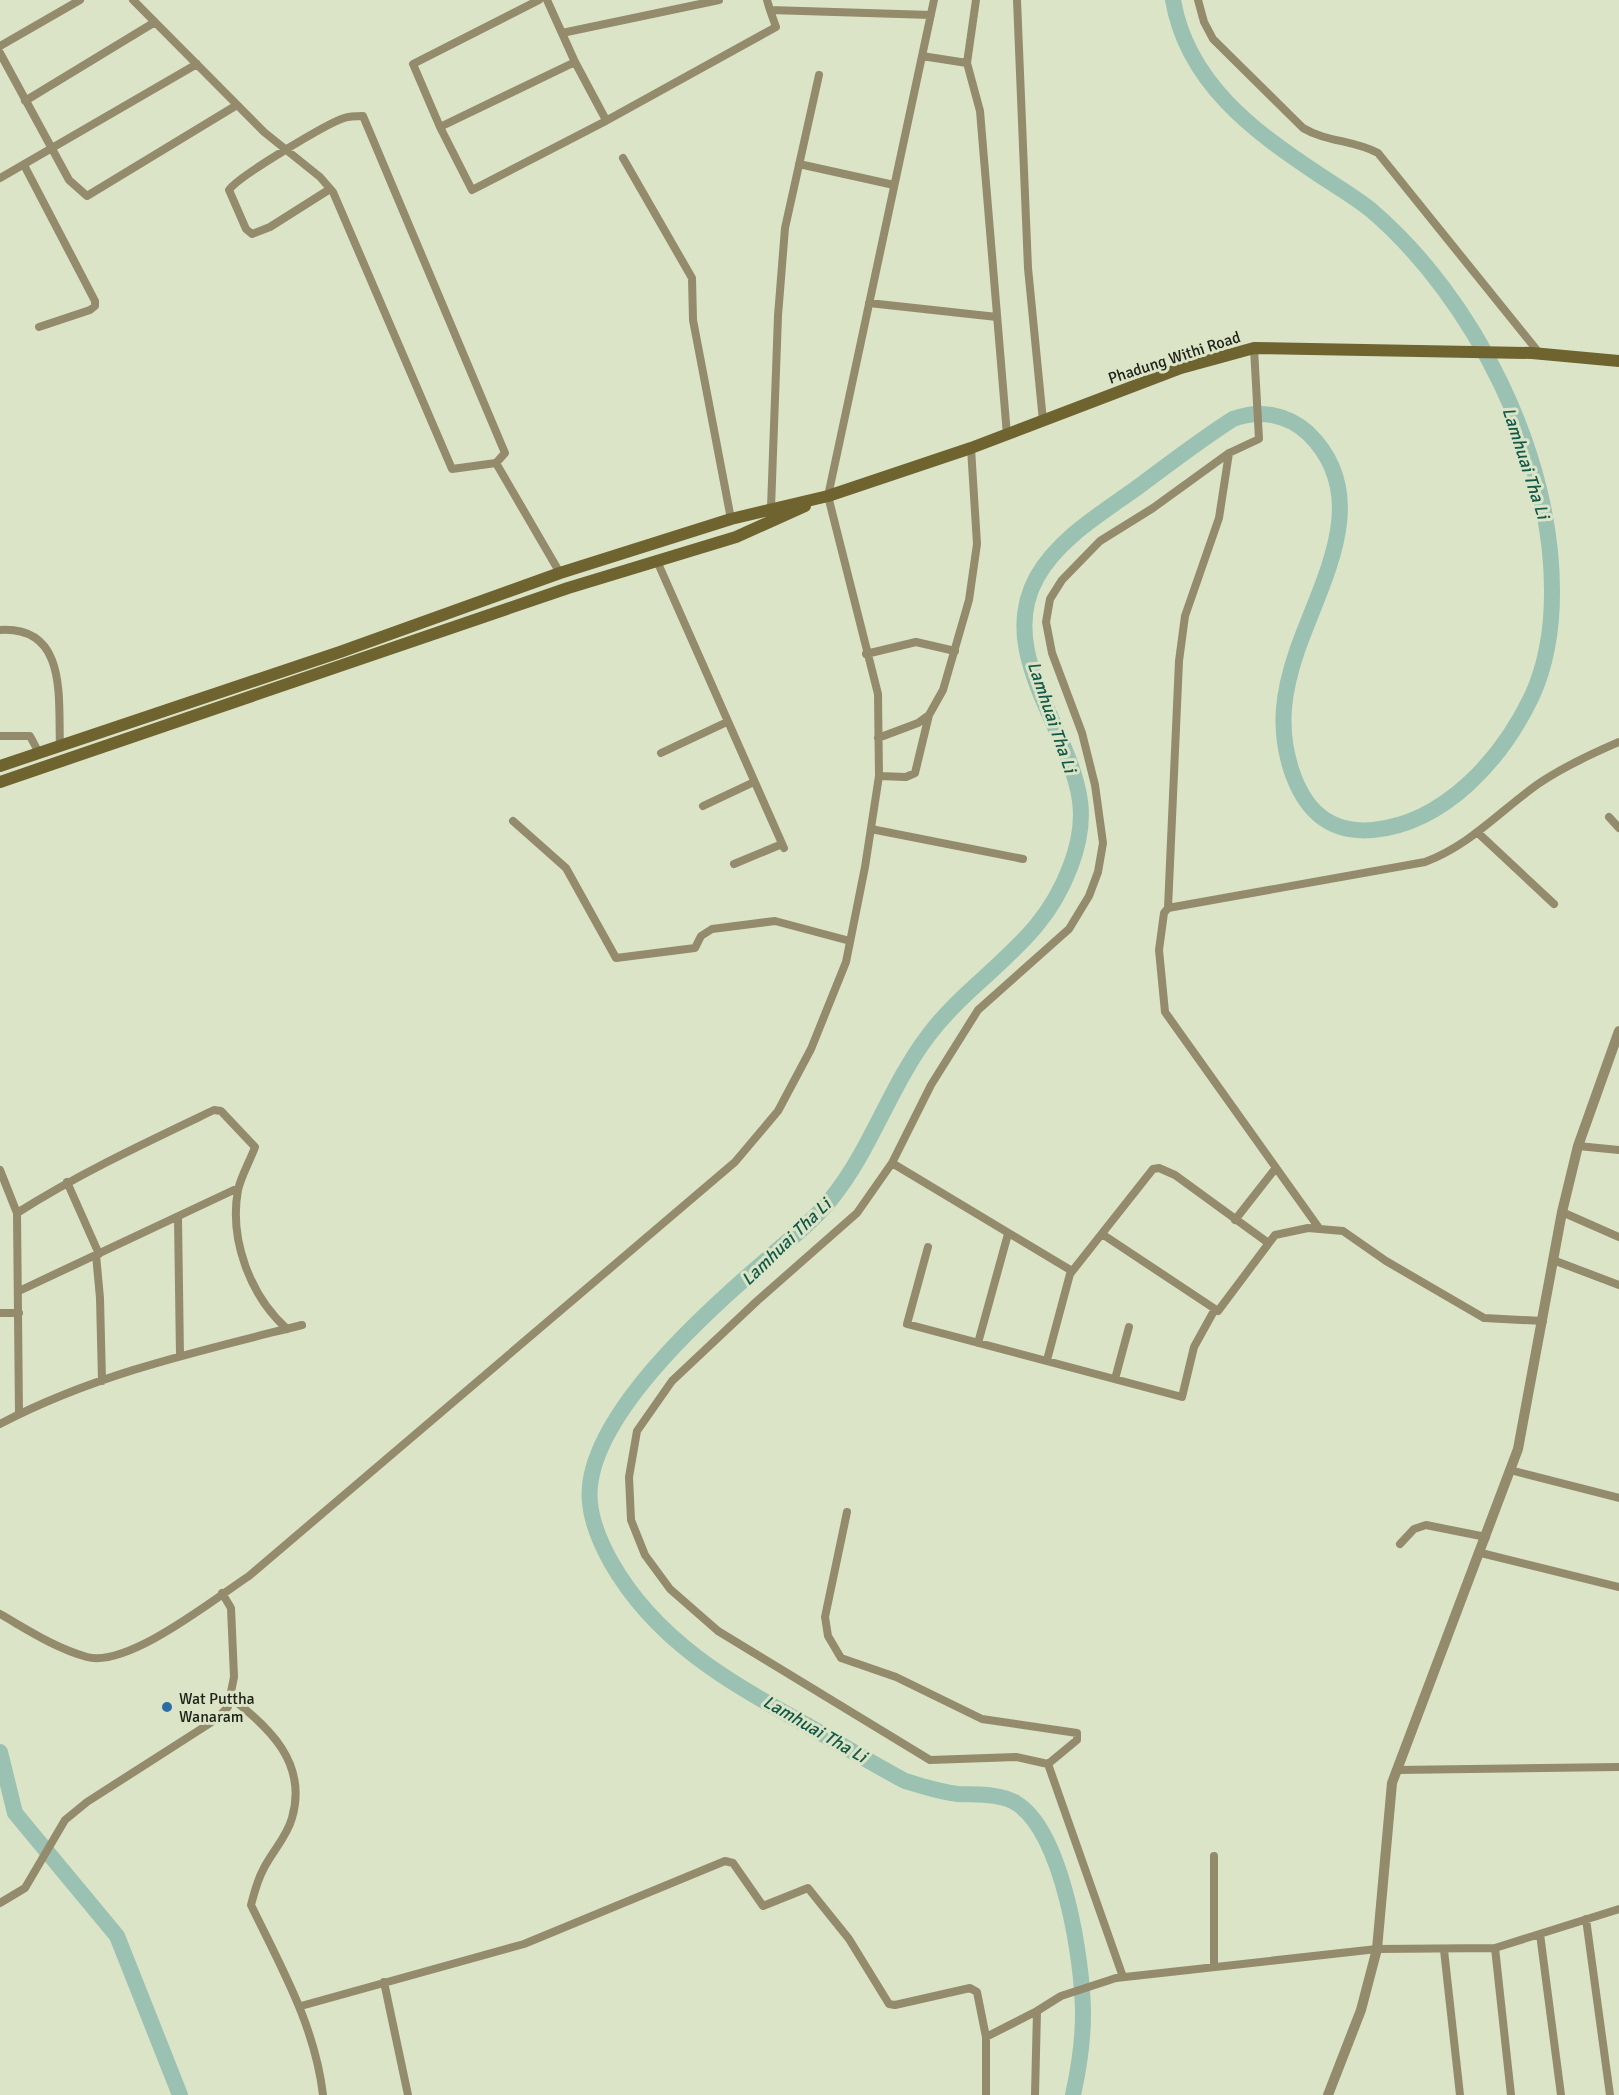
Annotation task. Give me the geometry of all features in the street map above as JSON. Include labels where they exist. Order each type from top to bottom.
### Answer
[{"type":"main road","name":"Phadung Withi Road","points":[[828,496],[1007,435],[1181,368],[1254,348],[1536,354],[1619,361]]},
{"type":"main road","points":[[0,766],[340,652],[560,573],[731,519],[828,496]]},
{"type":"main road","points":[[0,782],[568,588],[736,537],[828,496]]},
{"type":"street","points":[[0,46],[80,0]]},
{"type":"street","points":[[133,0],[264,132],[286,150],[330,189],[452,470],[496,464],[505,453],[363,116],[344,118],[286,150],[236,181],[229,190],[231,201],[249,232],[256,233],[270,227],[330,189]]},
{"type":"street","points":[[539,0],[413,64],[440,127],[472,190],[776,27],[767,0]]},
{"type":"street","points":[[547,0],[575,62],[606,120]]},
{"type":"street","points":[[562,33],[719,0]]},
{"type":"street","points":[[0,1614],[45,1641],[89,1658],[121,1655],[143,1646],[249,1576],[735,1162],[778,1111],[801,1069],[846,962],[879,776],[878,694],[866,654],[828,496],[934,0]]},
{"type":"street","points":[[976,0],[967,63],[980,111],[1007,435]]},
{"type":"street","points":[[1017,0],[1028,268],[1043,421]]},
{"type":"street","points":[[1198,0],[1213,39],[1302,128],[1317,136],[1362,146],[1378,153],[1536,354]]},
{"type":"street","points":[[770,10],[931,15]]},
{"type":"street","points":[[25,100],[155,22]]},
{"type":"street","points":[[0,53],[69,180],[87,196],[237,105]]},
{"type":"street","points":[[922,56],[967,63]]},
{"type":"street","points":[[440,127],[575,62]]},
{"type":"street","points":[[0,178],[197,64]]},
{"type":"street","points":[[771,508],[785,228],[819,75]]},
{"type":"street","points":[[623,158],[692,278],[693,320],[731,519]]},
{"type":"street","points":[[799,164],[894,185]]},
{"type":"street","points":[[24,165],[95,301],[95,306],[90,310],[39,327]]},
{"type":"street","points":[[869,303],[997,317]]},
{"type":"street","points":[[1048,1764],[1016,1757],[930,1760],[916,1754],[718,1631],[670,1589],[645,1555],[631,1520],[629,1477],[637,1431],[672,1381],[757,1301],[857,1213],[892,1163],[931,1085],[978,1010],[1070,929],[1089,896],[1098,872],[1103,843],[1095,785],[1082,733],[1052,653],[1046,622],[1050,599],[1062,580],[1100,541],[1229,453],[1259,439],[1254,348]]},
{"type":"street","points":[[879,776],[906,777],[915,773],[930,715],[943,690],[955,651],[969,600],[977,544],[971,448]]},
{"type":"street","points":[[1229,453],[1220,518],[1185,616],[1181,650],[1168,908],[1164,913],[1159,950],[1166,1012],[1319,1228]]},
{"type":"street","points":[[496,464],[560,573]]},
{"type":"street","points":[[657,561],[783,846],[734,864]]},
{"type":"street","points":[[0,630],[16,629],[31,633],[48,649],[54,664],[60,746]]},
{"type":"street","points":[[866,654],[916,642],[955,651]]},
{"type":"street","points":[[878,738],[918,723],[930,715]]},
{"type":"street","points":[[661,753],[728,722]]},
{"type":"street","points":[[0,736],[30,736],[39,753]]},
{"type":"street","points":[[1168,908],[1425,862],[1444,855],[1537,785],[1588,755],[1619,742]]},
{"type":"street","points":[[703,806],[754,782]]},
{"type":"street","points":[[1609,817],[1619,828]]},
{"type":"street","points":[[513,821],[566,868],[616,958],[695,948],[701,936],[712,929],[775,921],[850,941]]},
{"type":"street","points":[[871,829],[1023,860]]},
{"type":"street","points":[[1477,832],[1554,904]]},
{"type":"street","points":[[1328,2095],[1361,2010],[1377,1949],[1388,1806],[1397,1770],[1518,1449],[1544,1322],[1562,1212],[1578,1146],[1619,1032]]},
{"type":"street","points":[[17,1213],[67,1182],[214,1110],[221,1111],[255,1147],[238,1188],[235,1213],[240,1252],[255,1287],[287,1329]]},
{"type":"street","points":[[1578,1146],[1619,1150]]},
{"type":"street","points":[[892,1163],[1072,1271]]},
{"type":"street","points":[[1047,1360],[1072,1271],[1147,1175],[1159,1168],[1175,1175],[1267,1242]]},
{"type":"street","points":[[1235,1220],[1275,1168]]},
{"type":"street","points":[[0,1170],[17,1213],[19,1414]]},
{"type":"street","points":[[67,1182],[98,1255],[102,1381]]},
{"type":"street","points":[[19,1291],[238,1188]]},
{"type":"street","points":[[1562,1212],[1619,1237]]},
{"type":"street","points":[[178,1218],[180,1356]]},
{"type":"street","points":[[1102,1234],[1218,1311],[1267,1242],[1275,1235],[1319,1228],[1343,1231],[1386,1261],[1484,1318],[1544,1322]]},
{"type":"street","points":[[978,1343],[1008,1234]]},
{"type":"street","points":[[928,1247],[907,1324],[1182,1397],[1194,1347],[1215,1309]]},
{"type":"street","points":[[1553,1260],[1619,1285]]},
{"type":"street","points":[[0,1313],[19,1313]]},
{"type":"street","points":[[0,1424],[19,1414],[102,1381],[180,1356],[302,1325]]},
{"type":"street","points":[[1115,1379],[1129,1327]]},
{"type":"street","points":[[1510,1470],[1619,1498]]},
{"type":"street","points":[[847,1512],[825,1617],[828,1636],[838,1655],[849,1662],[896,1677],[982,1719],[1077,1733],[1077,1740],[1048,1764]]},
{"type":"street","points":[[1400,1544],[1414,1529],[1426,1525],[1486,1537]]},
{"type":"street","points":[[1481,1552],[1619,1587]]},
{"type":"street","points":[[0,1903],[25,1888],[65,1820],[87,1802],[215,1720],[228,1707],[234,1677],[234,1636],[231,1608],[222,1593]]},
{"type":"street","points":[[230,1697],[256,1717],[280,1743],[289,1756],[294,1775],[295,1798],[292,1820],[262,1871],[250,1905],[301,2006],[319,2066],[323,2095]]},
{"type":"street","points":[[1048,1764],[1120,1977]]},
{"type":"street","points":[[1397,1770],[1619,1767]]},
{"type":"street","points":[[1214,1856],[1214,1966]]},
{"type":"street","points":[[301,2006],[524,1944],[725,1861],[734,1863],[763,1906],[808,1888],[849,1939],[889,2004],[895,2005],[970,1988],[977,1992],[986,2037],[986,2095]]},
{"type":"street","points":[[986,2037],[1061,1996],[1120,1977],[1377,1949],[1496,1948],[1619,1909]]},
{"type":"street","points":[[1586,1919],[1610,2095]]},
{"type":"street","points":[[1540,1934],[1560,2095]]},
{"type":"street","points":[[1496,1948],[1511,2095]]},
{"type":"street","points":[[1444,1950],[1460,2095]]},
{"type":"street","points":[[384,1982],[408,2095]]},
{"type":"street","points":[[1035,2095],[1037,2011]]},
{"type":"waterway","name":"Lamhuai Tha Li","points":[[1073,2095],[1083,2024],[1079,1963],[1067,1900],[1058,1868],[1046,1840],[1032,1818],[1010,1800],[988,1795],[951,1793],[905,1781],[753,1694],[699,1659],[651,1616],[630,1591],[600,1541],[590,1503],[593,1471],[606,1438],[626,1404],[653,1370],[712,1308],[824,1208],[858,1160],[902,1076],[928,1036],[953,1007],[1010,954],[1036,926],[1063,884],[1076,851],[1081,817],[1080,801],[1074,773],[1039,690],[1030,662],[1025,633],[1026,605],[1037,577],[1046,563],[1069,538],[1233,419],[1253,414],[1272,415],[1291,421],[1308,433],[1327,458],[1338,484],[1340,512],[1336,540],[1328,568],[1288,681],[1283,724],[1284,739],[1291,769],[1303,796],[1320,816],[1343,828],[1373,830],[1399,825],[1424,815],[1447,801],[1468,784],[1505,743],[1520,720],[1537,684],[1551,619],[1549,541],[1539,488],[1523,435],[1501,384],[1474,334],[1443,288],[1409,246],[1371,210],[1294,158],[1247,122],[1226,102],[1192,56],[1173,0]]},
{"type":"waterway","points":[[0,1752],[15,1813],[117,1936],[180,2095]]},
{"type":"place","name":"Wat Puttha Wanaram","points":[[167,1707]]}]
